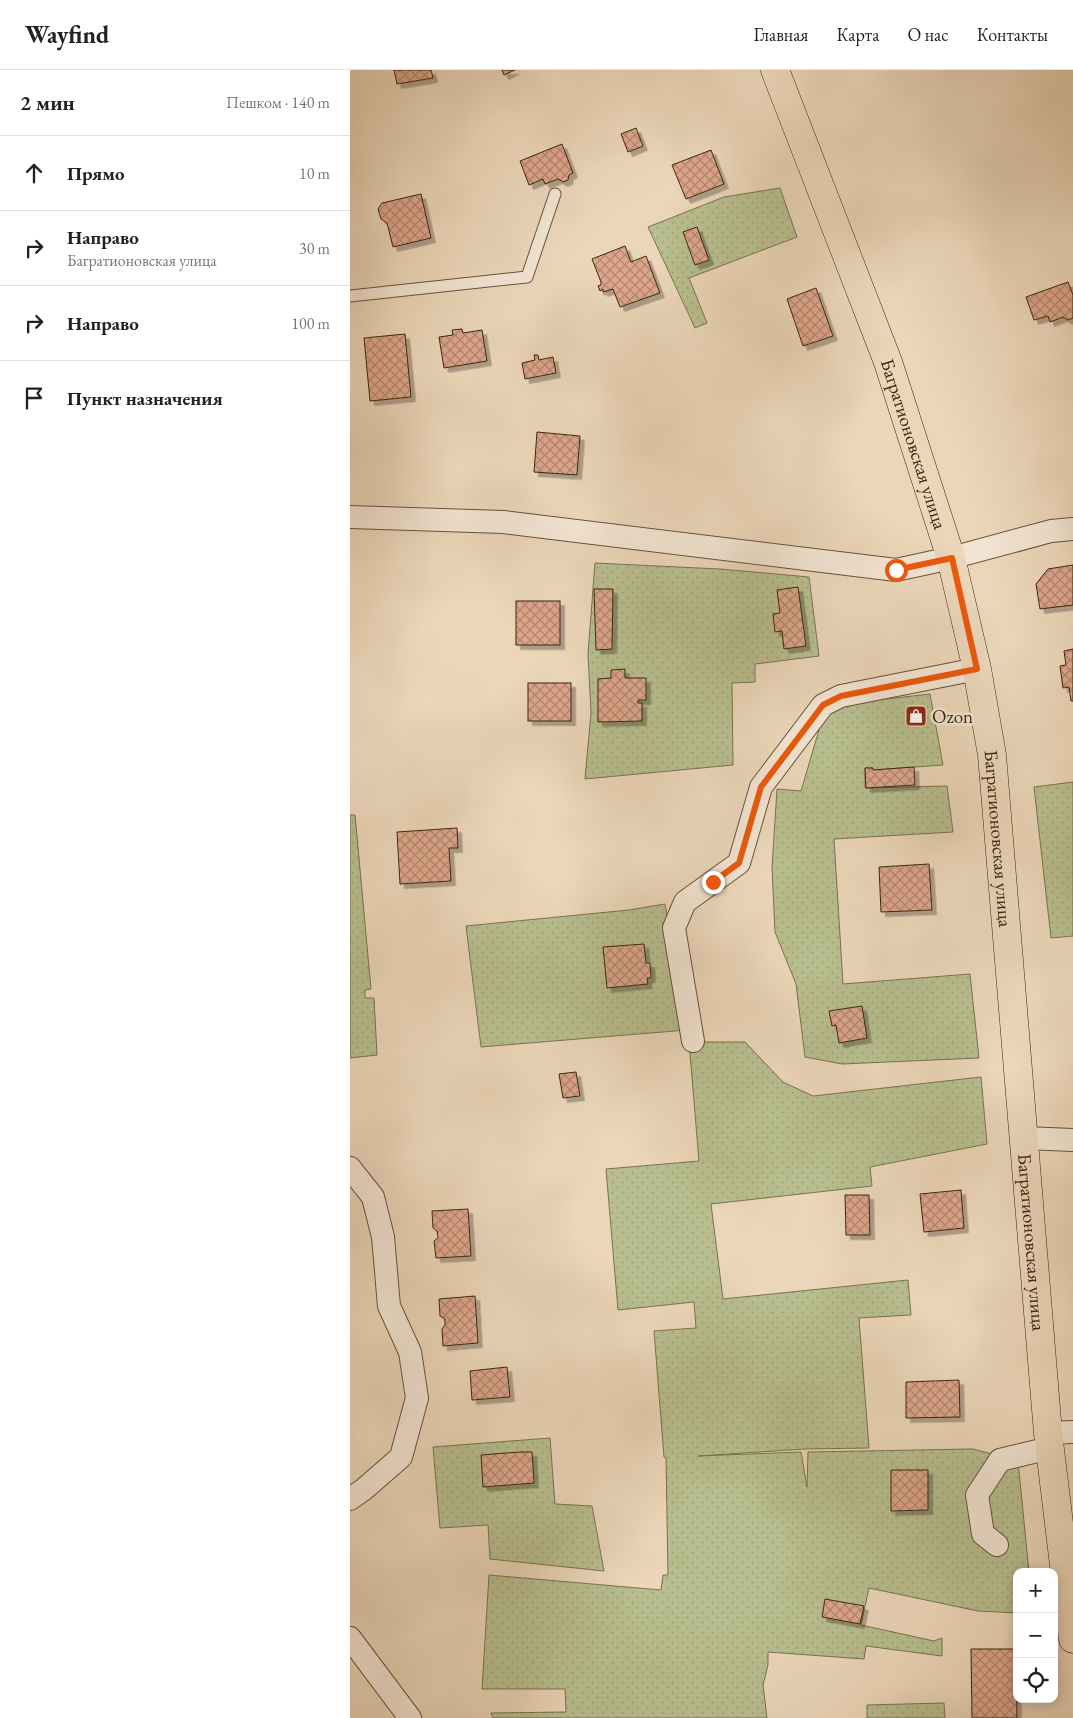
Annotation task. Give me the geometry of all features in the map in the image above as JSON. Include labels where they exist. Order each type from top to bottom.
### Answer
[{"type":"main road","name":"Багратионовская улица","points":[[775,70],[888,362],[952,558],[977,669],[992,755],[1025,1138],[1057,1438],[1073,1638]]},
{"type":"street","points":[[350,517],[503,522],[896,570],[952,558],[1050,531],[1073,529]]},
{"type":"street","points":[[693,1041],[674,928],[685,902],[739,863],[761,787],[823,705],[841,696],[977,669]]},
{"type":"street","points":[[1025,1138],[1073,1140]]},
{"type":"street","points":[[350,1168],[373,1197],[382,1237],[389,1306],[410,1352],[417,1398],[401,1457],[350,1499]]},
{"type":"street","points":[[997,1545],[983,1534],[977,1495],[1000,1460],[1057,1438]]},
{"type":"street","points":[[350,1638],[410,1718]]},
{"type":"lane","points":[[350,296],[527,277],[555,194]]},
{"type":"green space","points":[[780,188],[797,237],[689,278],[707,323],[695,328],[648,227],[724,197]]},
{"type":"green space","points":[[595,563],[720,569],[809,577],[819,656],[755,664],[755,682],[732,683],[733,765],[585,779],[591,713],[588,654]]},
{"type":"green space","points":[[930,694],[943,765],[873,770],[873,768],[865,768],[865,788],[947,786],[953,832],[834,839],[843,984],[970,974],[979,1058],[842,1064],[805,1057],[796,984],[775,932],[772,867],[777,789],[801,791],[826,706]]},
{"type":"green space","points":[[1073,782],[1073,936],[1051,938],[1034,787]]},
{"type":"green space","points":[[350,815],[355,815],[371,989],[365,990],[365,998],[374,998],[377,1055],[350,1058]]},
{"type":"green space","points":[[665,904],[687,1030],[481,1047],[466,926],[629,910]]},
{"type":"green space","points":[[689,1042],[745,1042],[783,1082],[813,1096],[981,1077],[987,1144],[870,1167],[872,1186],[711,1204],[723,1299],[908,1280],[911,1315],[859,1318],[869,1448],[805,1449],[698,1456],[801,1452],[807,1487],[808,1452],[973,1449],[1018,1461],[1029,1568],[1013,1568],[1013,1613],[978,1611],[869,1588],[861,1625],[934,1641],[942,1638],[942,1656],[866,1646],[864,1659],[768,1652],[768,1665],[763,1685],[767,1718],[493,1718],[491,1713],[566,1712],[565,1689],[482,1689],[489,1575],[661,1590],[663,1575],[668,1575],[666,1458],[664,1457],[654,1331],[696,1328],[694,1302],[618,1310],[606,1169],[699,1161]]},
{"type":"green space","points":[[550,1438],[555,1504],[592,1506],[604,1571],[490,1559],[488,1525],[440,1528],[433,1447]]},
{"type":"green space","points":[[944,1703],[945,1718],[867,1718],[867,1705]]},
{"type":"building","points":[[394,70],[431,70],[433,78],[397,84]]},
{"type":"building","points":[[502,70],[515,70],[504,75]]},
{"type":"building","points":[[636,128],[643,146],[628,152],[621,134]]},
{"type":"building","points":[[562,144],[573,173],[569,175],[568,180],[563,182],[558,179],[545,184],[543,179],[529,185],[520,161]]},
{"type":"building","points":[[711,150],[724,184],[686,199],[672,165]]},
{"type":"building","points":[[421,194],[431,238],[393,247],[387,223],[381,219],[378,209],[382,203]]},
{"type":"building","points":[[697,227],[709,260],[695,265],[683,232]]},
{"type":"building","points":[[625,246],[631,262],[646,256],[660,293],[620,307],[613,289],[603,292],[603,289],[600,291],[598,286],[601,285],[601,282],[592,259]]},
{"type":"building","points":[[1068,282],[1073,295],[1073,318],[1068,320],[1063,317],[1050,322],[1048,316],[1034,320],[1026,297]]},
{"type":"building","points":[[816,288],[833,336],[803,346],[787,299]]},
{"type":"building","points":[[462,329],[463,333],[482,330],[487,361],[444,368],[439,337],[453,335],[452,330]]},
{"type":"building","points":[[405,334],[411,397],[370,401],[364,338]]},
{"type":"building","points":[[534,355],[538,355],[539,360],[553,357],[556,373],[525,379],[522,363],[535,360]]},
{"type":"building","points":[[537,432],[580,436],[577,475],[534,472]]},
{"type":"building","points":[[1073,565],[1073,605],[1040,609],[1036,584],[1048,569]]},
{"type":"building","points":[[798,587],[806,646],[784,649],[782,631],[775,632],[773,614],[780,613],[777,590]]},
{"type":"building","points":[[594,589],[613,589],[612,649],[596,650]]},
{"type":"building","points":[[516,601],[560,601],[560,645],[516,645]]},
{"type":"building","points":[[1073,649],[1073,701],[1071,701],[1069,687],[1063,688],[1060,666],[1066,665],[1064,651]]},
{"type":"building","points":[[625,669],[625,678],[646,678],[646,700],[638,700],[638,703],[642,703],[642,721],[598,722],[598,679],[611,678],[611,670]]},
{"type":"building","points":[[528,683],[571,683],[571,721],[528,721]]},
{"type":"building","points":[[914,767],[915,785],[866,788],[865,768],[873,768],[873,770]]},
{"type":"building","points":[[457,828],[458,848],[449,848],[451,881],[400,884],[397,832]]},
{"type":"building","points":[[929,864],[932,910],[881,912],[879,867]]},
{"type":"building","points":[[644,944],[646,963],[650,963],[651,978],[647,978],[648,984],[607,988],[603,947]]},
{"type":"building","points":[[862,1006],[867,1038],[839,1043],[836,1025],[832,1026],[829,1011]]},
{"type":"building","points":[[576,1072],[580,1096],[563,1098],[559,1074]]},
{"type":"building","points":[[961,1190],[964,1228],[924,1232],[920,1194]]},
{"type":"building","points":[[845,1195],[869,1195],[870,1235],[846,1235]]},
{"type":"building","points":[[468,1209],[471,1256],[436,1258],[434,1241],[438,1238],[437,1231],[433,1228],[432,1211]]},
{"type":"building","points":[[475,1296],[478,1343],[443,1346],[442,1329],[445,1325],[445,1319],[440,1316],[439,1299]]},
{"type":"building","points":[[507,1367],[510,1397],[472,1400],[470,1371]]},
{"type":"building","points":[[959,1380],[960,1417],[906,1418],[906,1382]]},
{"type":"building","points":[[532,1452],[534,1483],[483,1487],[481,1455]]},
{"type":"building","points":[[891,1470],[928,1470],[928,1510],[891,1511]]},
{"type":"building","points":[[825,1599],[864,1606],[860,1624],[822,1617]]},
{"type":"building","points":[[971,1649],[1013,1649],[1013,1703],[1017,1703],[1017,1718],[972,1718]]},
{"type":"place","name":"Ozon","points":[[916,716]]},
{"type":"route","points":[[713,882],[739,863],[761,787],[823,705],[841,696],[977,669],[952,558],[896,570]]}]
